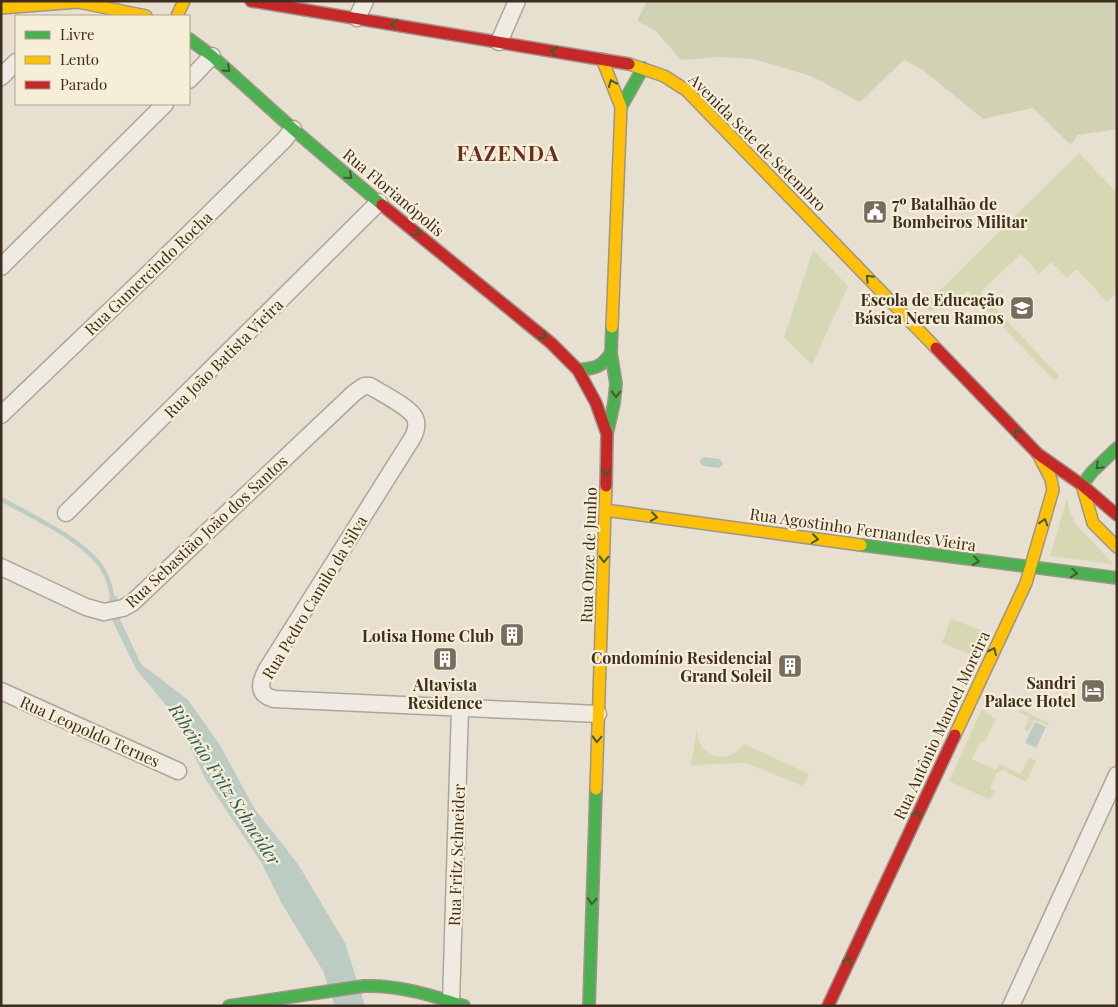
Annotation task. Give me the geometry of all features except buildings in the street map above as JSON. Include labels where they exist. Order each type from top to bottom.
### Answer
[{"type":"main road","points":[[177,15],[184,1]]},
{"type":"main road","name":"Avenida Sete de Setembro","points":[[251,1],[602,59],[643,68],[666,77],[686,90],[1038,454],[1082,485],[1117,515]]},
{"type":"main road","points":[[1,8],[78,2],[141,15]]},
{"type":"main road","name":"Rua Florianópolis","points":[[190,40],[212,56],[293,129],[379,202],[551,343],[578,370],[596,403],[607,434]]},
{"type":"main road","name":"Rua Onze de Junho","points":[[589,1006],[607,434],[616,402],[616,369],[611,353],[622,107],[602,59]]},
{"type":"main road","name":"Rua Onze de Junho","points":[[622,107],[643,68]]},
{"type":"main road","points":[[578,370],[598,368],[603,365],[611,353]]},
{"type":"main road","points":[[1117,448],[1092,472],[1082,485],[1093,523],[1117,547]]},
{"type":"main road","name":"Rua Antônio Manoel Moreira","points":[[828,1006],[1026,583],[1053,490],[1052,479],[1038,454]]},
{"type":"main road","name":"Rua Agostinho Fernandes Vieira","points":[[605,510],[1117,578]]},
{"type":"main road","points":[[229,1006],[364,986],[399,986],[458,1004]]},
{"type":"street","points":[[357,18],[365,1]]},
{"type":"street","points":[[499,42],[517,1]]},
{"type":"street","points":[[65,15],[78,2]]},
{"type":"street","points":[[190,79],[212,56]]},
{"type":"street","points":[[1,77],[15,63]]},
{"type":"street","points":[[1,267],[163,105]]},
{"type":"street","name":"Rua Gumercindo Rocha","points":[[1,415],[146,276],[293,129]]},
{"type":"street","name":"Rua João Batista Vieira","points":[[66,513],[379,202]]},
{"type":"street","name":"Rua Sebastião João dos Santos","points":[[1,567],[86,607],[104,612],[123,608],[132,602],[354,393],[364,386]]},
{"type":"street","name":"Rua Pedro Camilo da Silva","points":[[364,386],[370,386],[412,412],[416,420],[416,429],[413,437],[267,669],[261,680],[262,692],[274,700],[598,714]]},
{"type":"street","name":"Rua Leopoldo Ternes","points":[[1,691],[178,771]]},
{"type":"street","name":"Rua Fritz Schneider","points":[[458,1004],[460,708]]},
{"type":"street","points":[[1011,1006],[1117,775]]},
{"type":"green space","points":[[647,1],[1117,1],[1117,129],[1078,135],[1071,145],[1033,108],[983,119],[923,70],[904,60],[860,102],[811,76],[754,59],[719,57],[681,60],[655,30],[637,21]]},
{"type":"green space","points":[[1079,153],[1117,193],[1117,293],[1107,302],[1077,269],[1067,278],[1051,262],[1039,274],[1021,254],[980,292],[1059,376],[1054,380],[968,291],[930,311],[924,306]]},
{"type":"green space","points":[[813,250],[848,286],[812,365],[784,337]]},
{"type":"green space","points":[[1067,498],[1069,510],[1075,523],[1113,564],[1050,556]]},
{"type":"green space","points":[[951,619],[989,633],[977,657],[942,643]]},
{"type":"green space","points":[[982,709],[996,719],[984,743],[981,741],[972,759],[996,770],[999,764],[1021,774],[1029,758],[1036,761],[1026,782],[1003,770],[997,773],[990,788],[995,791],[990,800],[949,781]]},
{"type":"green space","points":[[1020,709],[1049,723],[1047,725],[1034,720],[1029,731],[1024,729],[1029,717],[1019,712]]},
{"type":"green space","points":[[697,729],[698,739],[702,746],[714,756],[722,757],[729,755],[737,751],[744,744],[809,774],[803,786],[746,763],[691,765]]},
{"type":"water","points":[[704,457],[720,459],[723,464],[719,468],[703,466],[699,461]]},
{"type":"water","points":[[117,596],[119,617],[141,664],[188,700],[220,745],[254,808],[298,864],[345,943],[365,1006],[335,1006],[323,971],[282,904],[262,864],[206,780],[175,716],[136,669],[112,620],[109,599]]},
{"type":"water","points":[[1035,722],[1046,727],[1036,748],[1025,743]]},
{"type":"waterway","name":"Ribeirão Fritz Schneider","points":[[1,499],[56,529],[94,558],[106,576],[113,601]]},
{"type":"traffic: fast","points":[[190,40],[212,56],[293,129],[382,205]]},
{"type":"traffic: fast","points":[[621,107],[643,68]]},
{"type":"traffic: fast","points":[[607,434],[616,384],[611,353],[612,327]]},
{"type":"traffic: fast","points":[[578,370],[589,369],[601,364],[611,353]]},
{"type":"traffic: fast","points":[[1082,485],[1092,472],[1117,448]]},
{"type":"traffic: fast","points":[[861,545],[1117,578]]},
{"type":"traffic: fast","points":[[589,1006],[596,789]]},
{"type":"traffic: fast","points":[[229,1006],[364,986],[402,989],[464,1006]]},
{"type":"traffic: slow","points":[[177,15],[184,1]]},
{"type":"traffic: slow","points":[[1,8],[78,2],[141,15]]},
{"type":"traffic: slow","points":[[602,59],[621,107],[612,327]]},
{"type":"traffic: slow","points":[[629,64],[664,76],[686,90],[936,348]]},
{"type":"traffic: slow","points":[[955,735],[1026,583],[1053,490],[1051,479],[1038,454]]},
{"type":"traffic: slow","points":[[1082,485],[1093,523],[1117,547]]},
{"type":"traffic: slow","points":[[606,486],[605,510],[861,545]]},
{"type":"traffic: slow","points":[[596,789],[605,510]]},
{"type":"traffic: jam","points":[[251,1],[629,64]]},
{"type":"traffic: jam","points":[[382,205],[551,343],[578,370],[596,403],[607,434],[606,486]]},
{"type":"traffic: jam","points":[[936,348],[1038,454],[1082,485],[1117,515]]},
{"type":"traffic: jam","points":[[828,1006],[955,735]]},
{"type":"place","name":"7º Batalhão de Bombeiros Militar","points":[[875,212]]},
{"type":"place","name":"Escola de Educação Básica Nereu Ramos","points":[[1022,308]]},
{"type":"place","name":"Lotisa Home Club","points":[[512,635]]},
{"type":"place","name":"Altavista Residence","points":[[445,659]]},
{"type":"place","name":"Condomínio Residencial Grand Soleil","points":[[790,666]]},
{"type":"place","name":"Sandri Palace Hotel","points":[[1093,691]]},
{"type":"district","name":"FAZENDA","points":[[508,152]]}]
